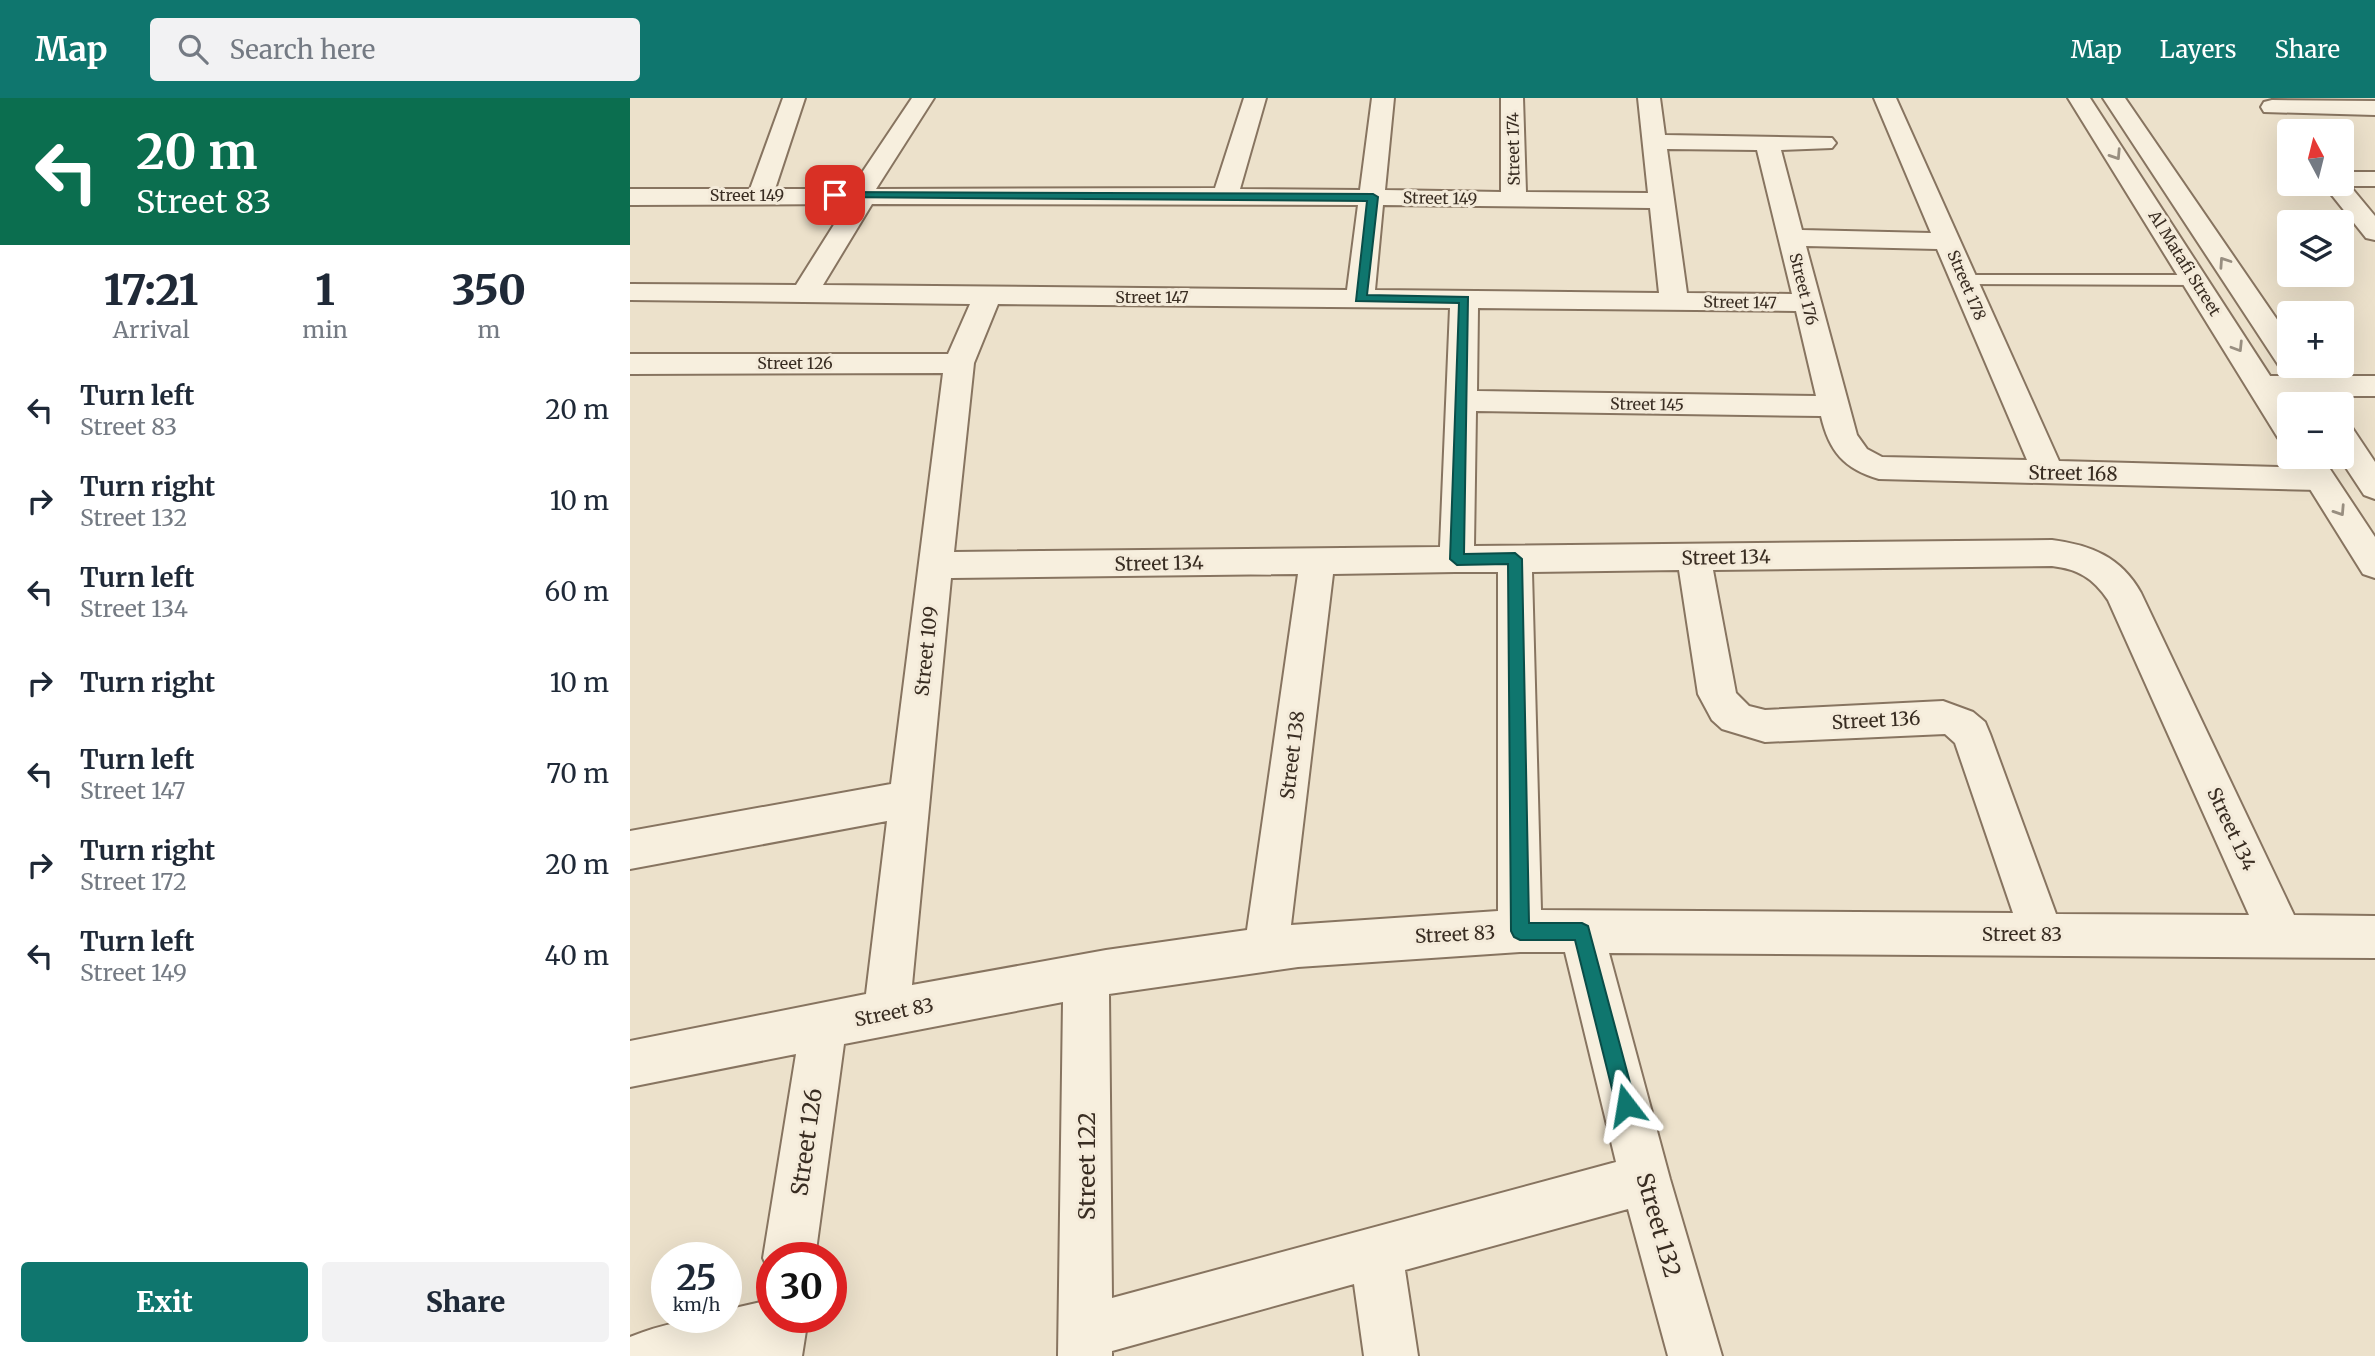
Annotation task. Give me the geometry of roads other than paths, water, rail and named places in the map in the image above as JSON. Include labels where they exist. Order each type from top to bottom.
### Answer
[{"type":"street","points":[[761,195],[794,98]]},
{"type":"street","points":[[804,294],[923,98]]},
{"type":"street","points":[[1225,196],[1255,98]]},
{"type":"street","points":[[1360,298],[1383,98]]},
{"type":"street","name":"Street 174","points":[[1512,98],[1514,199]]},
{"type":"street","points":[[1649,98],[1674,301]]},
{"type":"street","name":"Street 178","points":[[1885,98],[2048,472]]},
{"type":"street","name":"Al Matafi Street","points":[[2079,98],[2277,411]]},
{"type":"street","name":"Al Matafi Street","points":[[2114,98],[2277,341]]},
{"type":"street","points":[[2268,103],[2375,108]]},
{"type":"street","points":[[2268,103],[2282,119]]},
{"type":"street","points":[[1655,142],[1824,143]]},
{"type":"street","name":"Street 176","points":[[1767,143],[1837,421]]},
{"type":"street","points":[[2354,184],[2375,179]]},
{"type":"street","points":[[2354,191],[2375,198]]},
{"type":"street","name":"Street 149","points":[[630,197],[1225,196],[1661,201]]},
{"type":"street","points":[[2348,196],[2375,232]]},
{"type":"street","points":[[1790,238],[1948,241]]},
{"type":"street","name":"Street 147","points":[[630,292],[1807,303]]},
{"type":"street","name":"Street 109","points":[[886,1013],[960,363],[988,295]]},
{"type":"street","points":[[1457,559],[1464,299]]},
{"type":"street","name":"Street 126","points":[[630,364],[960,363]]},
{"type":"street","points":[[2262,387],[2375,386]]},
{"type":"street","name":"Street 145","points":[[1461,401],[1837,421]]},
{"type":"street","name":"Street 168","points":[[1837,421],[1846,449],[1860,461],[1879,468],[2048,472],[2277,469]]},
{"type":"street","points":[[2354,455],[2375,487]]},
{"type":"street","points":[[2314,469],[2375,565]]},
{"type":"street","name":"Street 134","points":[[935,565],[2052,553],[2081,556],[2108,571],[2123,593],[2281,936]]},
{"type":"street","name":"Street 136","points":[[1694,557],[1717,694],[1722,707],[1734,718],[1765,726],[1943,717],[1959,723],[1971,734],[2042,934]]},
{"type":"street","points":[[1515,559],[1520,931]]},
{"type":"street","name":"Street 138","points":[[1266,949],[1317,561]]},
{"type":"street","points":[[630,850],[909,799]]},
{"type":"street","name":"Street 83","points":[[630,1064],[1086,976],[1266,949],[1394,937],[1520,931],[2375,937]]},
{"type":"street","name":"Street 132","points":[[1582,932],[1645,1179],[1695,1356]]},
{"type":"street","name":"Street 122","points":[[1085,1344],[1086,976]]},
{"type":"street","name":"Street 126","points":[[791,1242],[822,1026]]},
{"type":"street","points":[[1085,1344],[1376,1253],[1645,1179]]},
{"type":"street","points":[[1376,1253],[1391,1356]]},
{"type":"street","points":[[649,1356],[779,1333]]},
{"type":"lane","points":[[1965,280],[2196,280]]}]
